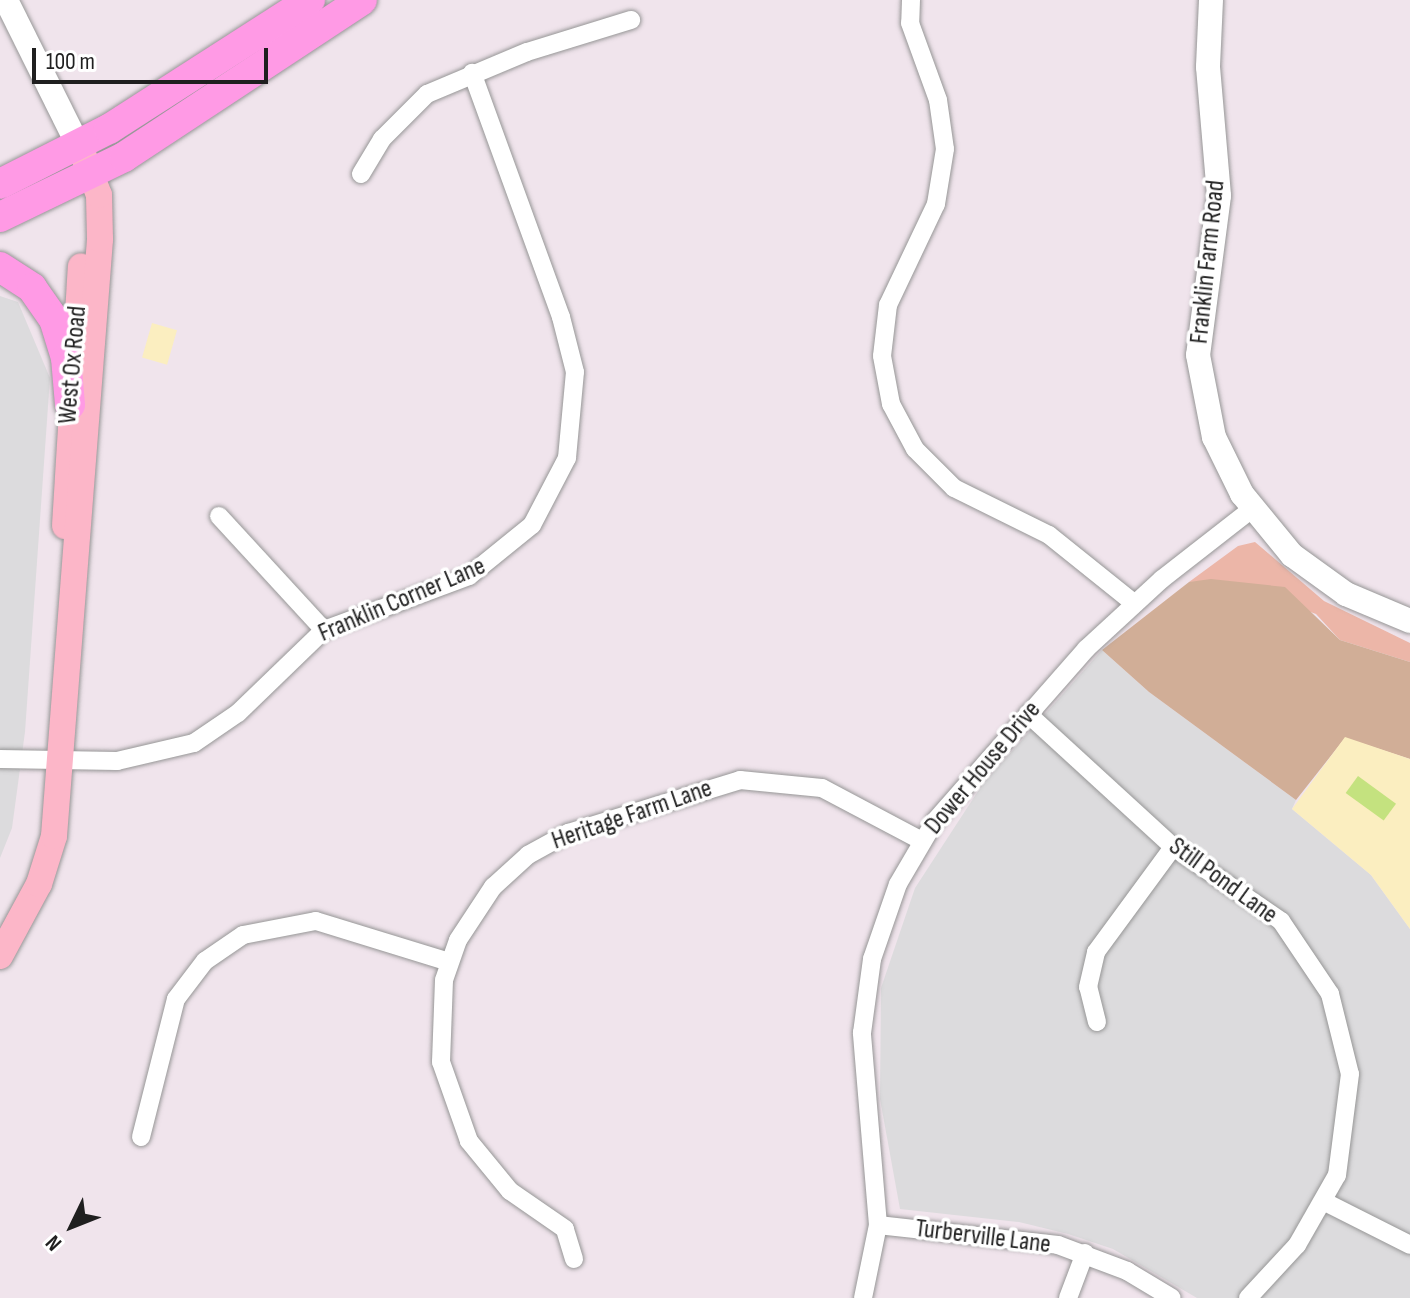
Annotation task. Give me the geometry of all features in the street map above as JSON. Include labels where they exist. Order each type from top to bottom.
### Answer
[{"type":"main road","points":[[0,184],[85,166],[310,0]]},
{"type":"main road","points":[[0,217],[85,166],[208,105],[362,0]]},
{"type":"main road","name":"West Ox Road","points":[[70,584],[64,480],[85,166]]},
{"type":"main road","name":"West Ox Road","points":[[0,956],[50,852],[61,759],[70,584],[89,444],[98,287],[99,195],[85,166]]},
{"type":"main road","points":[[0,267],[32,288],[54,319],[66,358],[70,405]]},
{"type":"street","points":[[6,0],[85,166]]},
{"type":"street","points":[[911,0],[910,23],[938,100],[945,149],[936,204],[888,305],[882,356],[891,404],[915,449],[954,488],[1049,535],[1134,603]]},
{"type":"street","name":"Franklin Farm Road","points":[[1211,0],[1208,67],[1219,196],[1198,355],[1214,437],[1252,509],[1319,577],[1410,621]]},
{"type":"street","points":[[361,174],[410,108],[472,73],[631,20]]},
{"type":"street","name":"Franklin Corner Lane","points":[[0,759],[143,759],[194,743],[238,713],[324,630],[493,562],[532,525],[567,458],[576,403],[569,341],[472,73]]},
{"type":"street","name":"Dower House Drive","points":[[863,1298],[878,1225],[862,1068],[865,994],[883,921],[922,841],[1028,714],[1134,603],[1252,509]]},
{"type":"street","points":[[219,516],[324,630]]},
{"type":"street","name":"Still Pond Lane","points":[[1028,714],[1173,847],[1281,921],[1330,994],[1347,1047],[1350,1103],[1325,1202],[1297,1245],[1248,1298]]},
{"type":"street","name":"Heritage Farm Lane","points":[[574,1259],[565,1229],[497,1178],[456,1116],[439,1043],[449,962],[473,913],[528,855],[568,833],[713,785],[768,779],[822,788],[922,841]]},
{"type":"street","points":[[1097,1022],[1088,987],[1096,952],[1173,847]]},
{"type":"street","points":[[141,1137],[176,999],[205,961],[243,935],[316,921],[449,962]]},
{"type":"street","points":[[1325,1202],[1410,1245]]},
{"type":"street","name":"Turberville Lane","points":[[878,1225],[1022,1237],[1085,1253],[1172,1298]]},
{"type":"street","points":[[1068,1298],[1085,1253]]},
{"type":"shaded area","points":[[0,296],[18,302],[50,378],[25,732],[12,828],[0,858]]},
{"type":"shaded area","points":[[152,323],[177,330],[167,365],[142,358]]},
{"type":"shaded area","points":[[1255,542],[1324,601],[1410,643],[1410,662],[1340,640],[1316,614],[1225,581],[1189,582],[1238,546]]},
{"type":"shaded area","points":[[1211,579],[1285,587],[1340,640],[1410,662],[1410,759],[1345,738],[1296,800],[1149,692],[1102,650],[1189,582]]},
{"type":"shaded area","points":[[1102,650],[1149,692],[1296,800],[1292,809],[1371,875],[1410,929],[1410,1298],[1197,1298],[1113,1249],[1068,1234],[1019,1222],[900,1209],[880,1099],[881,988],[915,888],[982,785]]},
{"type":"shaded area","points":[[1345,737],[1410,759],[1410,929],[1371,875],[1292,809]]},
{"type":"green space","points":[[1358,776],[1396,804],[1384,821],[1346,793]]}]
